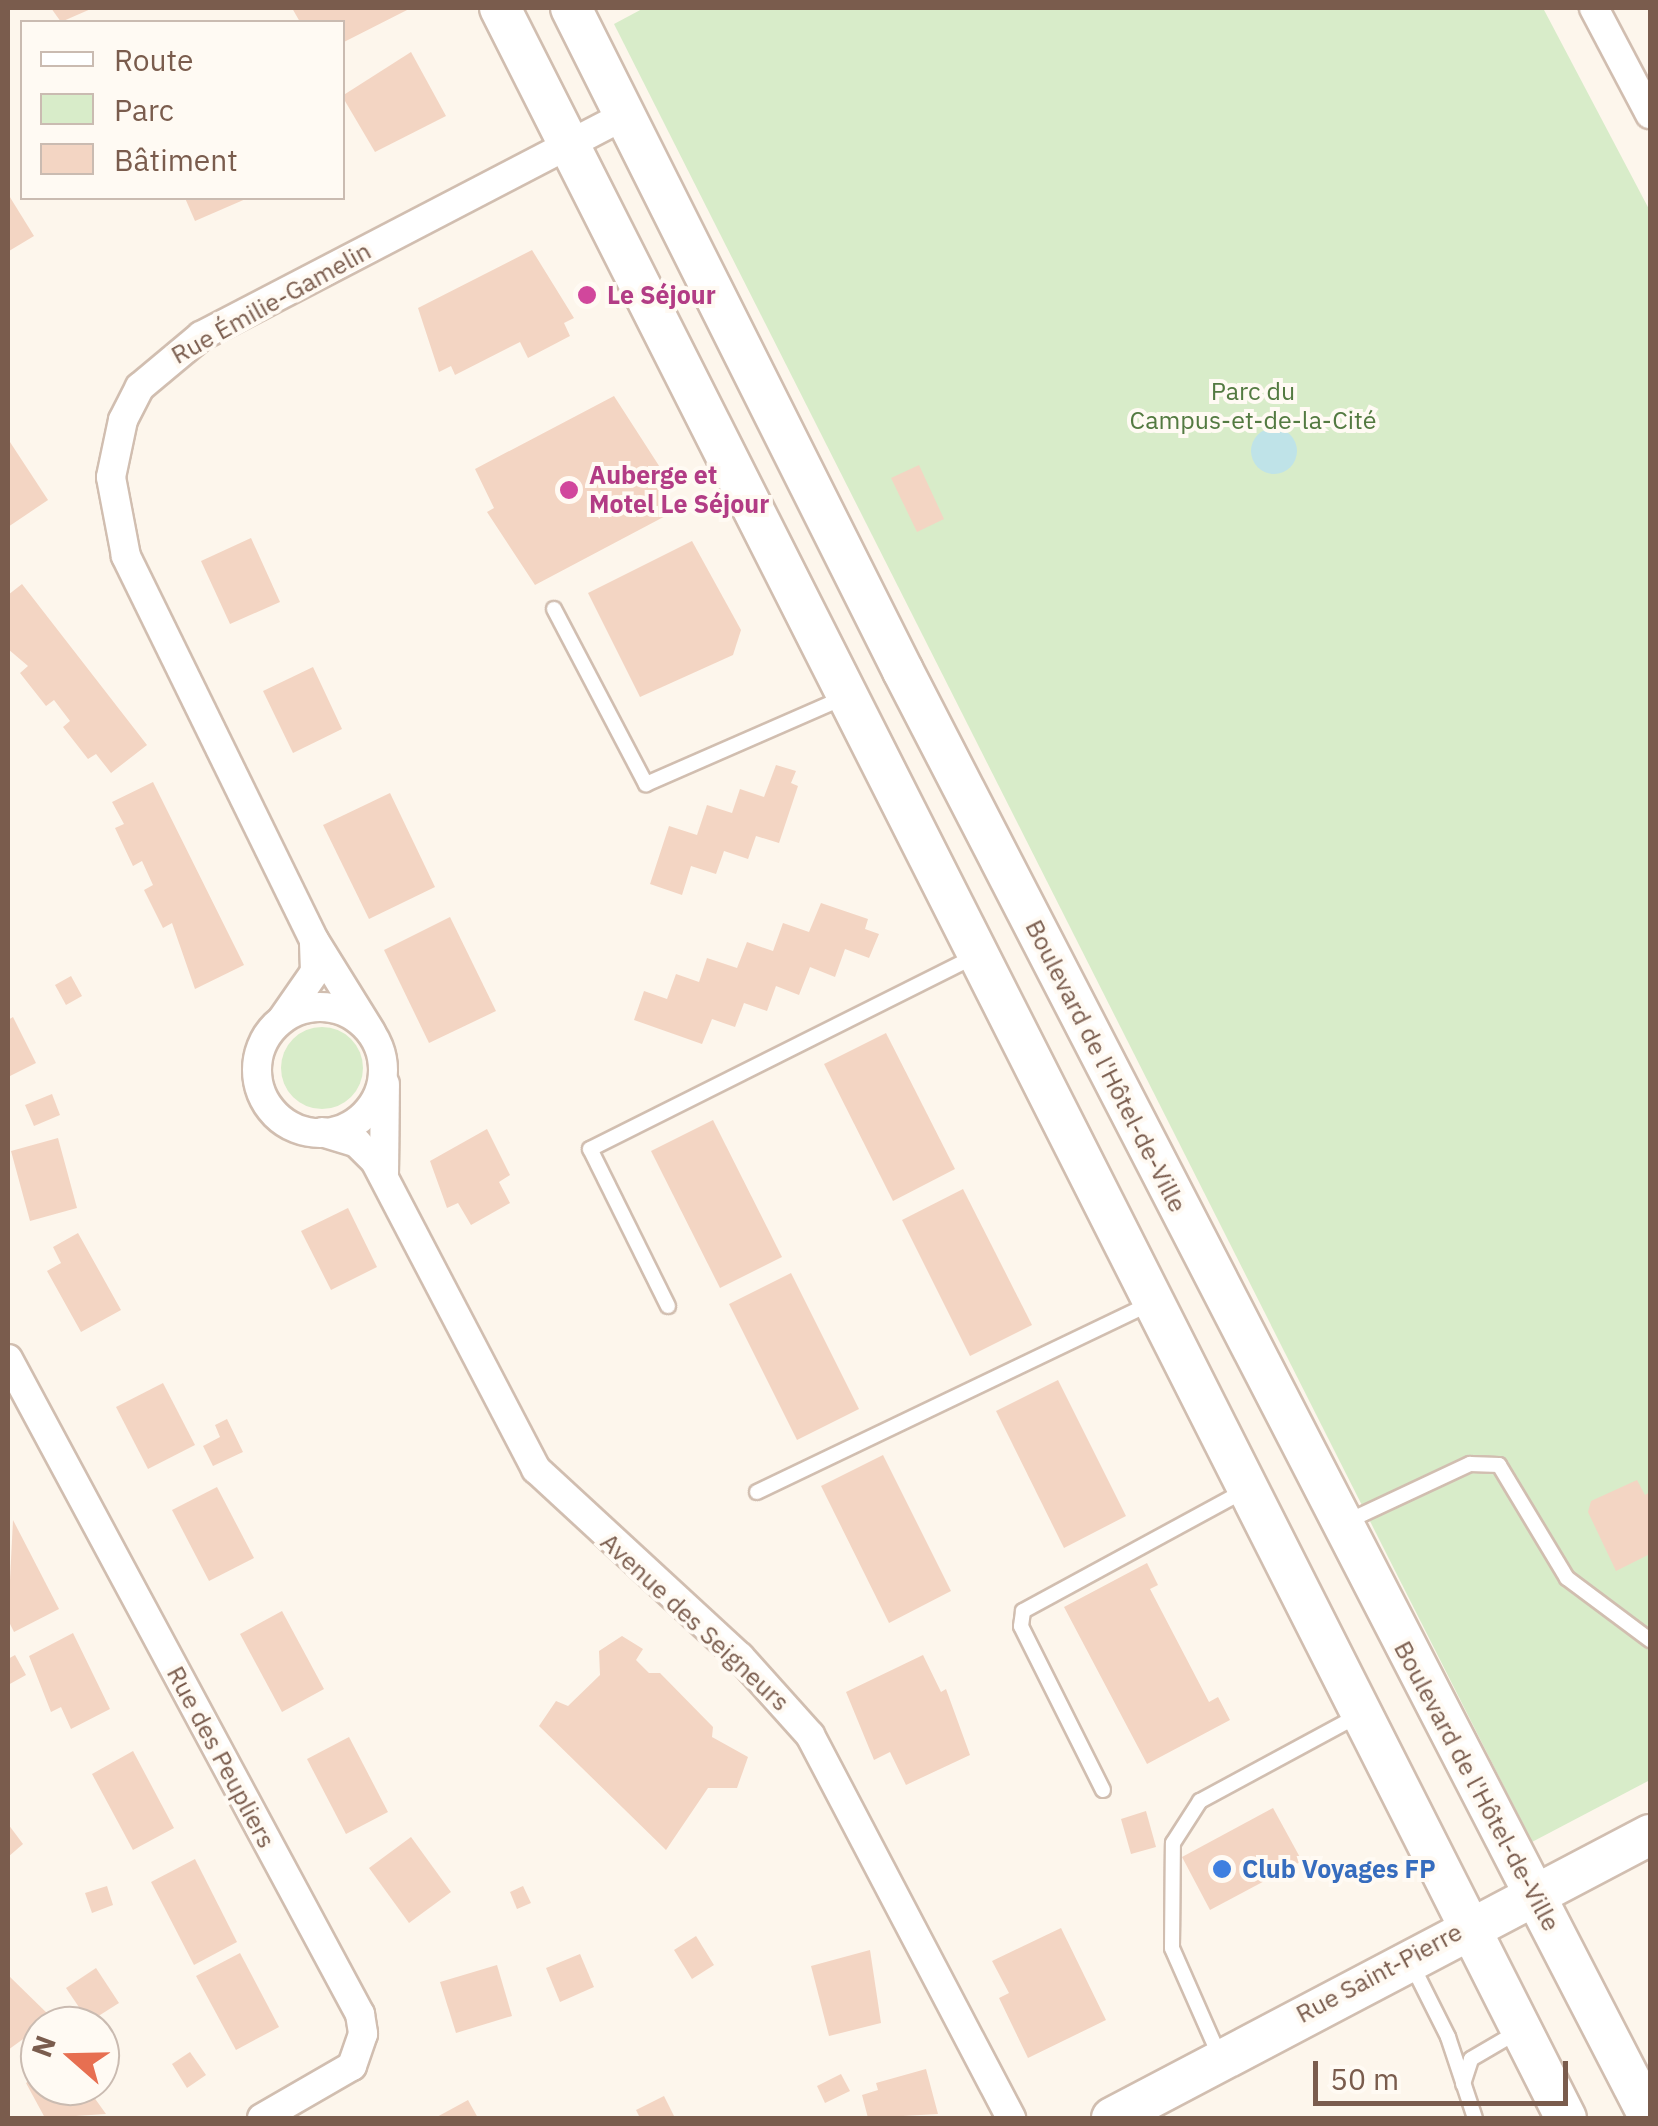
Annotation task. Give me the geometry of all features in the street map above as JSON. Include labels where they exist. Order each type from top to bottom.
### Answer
[{"type":"main road","points":[[500,8],[1465,1928],[1566,2118]]},
{"type":"main road","name":"Boulevard de l'Hôtel-de-Ville","points":[[571,8],[1341,1525],[1650,2118]]},
{"type":"main road","name":"Rue Saint-Pierre","points":[[1121,2116],[1408,1956],[1650,1834]]},
{"type":"street","points":[[1594,8],[1650,114]]},
{"type":"street","name":"Rue Émilie-Gamelin","points":[[384,1070],[372,1032],[314,940],[116,529],[111,477],[123,420],[140,387],[201,336],[625,115]]},
{"type":"street","points":[[314,940],[310,982],[279,1021],[258,1058],[264,1098],[294,1127],[322,1132],[353,1125],[370,1109],[384,1070]]},
{"type":"street","points":[[279,1021],[318,1006],[352,1015],[372,1032]]},
{"type":"street","name":"Avenue des Seigneurs","points":[[384,1070],[381,1156],[389,1191]]},
{"type":"street","name":"Avenue des Seigneurs","points":[[322,1132],[367,1152],[536,1469],[740,1657],[810,1736],[1011,2118]]},
{"type":"street","name":"Rue des Peupliers","points":[[8,1359],[360,2014],[363,2034],[352,2066],[262,2118]]},
{"type":"lane","points":[[554,609],[646,784],[848,696]]},
{"type":"lane","points":[[668,1306],[590,1150],[977,955]]},
{"type":"lane","points":[[757,1492],[1152,1302]]},
{"type":"lane","points":[[1341,1525],[1470,1464],[1499,1465],[1567,1578],[1650,1640]]},
{"type":"lane","points":[[1103,1790],[1021,1626],[1023,1611],[1246,1490]]},
{"type":"lane","points":[[1220,2058],[1172,1948],[1173,1843],[1200,1802],[1359,1715]]},
{"type":"lane","points":[[1408,1956],[1448,2037],[1464,2097],[1475,2118]]},
{"type":"lane","points":[[1464,2097],[1470,2059],[1520,2030]]},
{"type":"green space","name":"Parc du Campus-et-de-la-Cité","points":[[644,8],[1543,8],[1650,211],[1650,1780],[1532,1842],[614,24]]},
{"type":"green space","points":[[322,1027],[338,1030],[351,1039],[360,1052],[360,1084],[351,1097],[338,1106],[322,1109],[306,1106],[293,1097],[284,1084],[281,1068],[284,1052],[293,1039],[306,1030]]},
{"type":"water","points":[[1274,428],[1290,435],[1297,451],[1290,467],[1274,474],[1258,467],[1251,451],[1258,435]]},
{"type":"building","points":[[51,8],[93,8],[66,20],[60,20]]},
{"type":"building","points":[[292,8],[411,8],[345,41],[345,20],[299,20]]},
{"type":"building","points":[[411,52],[446,116],[375,152],[345,101],[345,94]]},
{"type":"building","points":[[8,194],[34,236],[9,251],[8,248]]},
{"type":"building","points":[[186,200],[243,200],[195,221]]},
{"type":"building","points":[[532,250],[574,318],[564,323],[570,336],[528,358],[520,342],[455,375],[451,366],[439,372],[418,308]]},
{"type":"building","points":[[614,396],[663,472],[655,477],[673,512],[535,585],[487,512],[494,508],[475,469]]},
{"type":"building","points":[[8,439],[48,500],[8,527]]},
{"type":"building","points":[[919,465],[944,519],[917,532],[891,478]]},
{"type":"building","points":[[251,538],[280,602],[230,624],[201,561]]},
{"type":"building","points":[[692,541],[741,630],[733,655],[640,697],[588,593]]},
{"type":"building","points":[[22,584],[147,745],[111,773],[96,754],[88,759],[63,727],[70,721],[54,700],[46,706],[20,673],[28,666],[8,649],[8,595]]},
{"type":"building","points":[[313,667],[342,729],[293,753],[263,691]]},
{"type":"building","points":[[776,765],[796,771],[791,783],[798,786],[779,843],[756,836],[748,859],[724,851],[716,874],[691,866],[682,895],[650,884],[669,826],[697,835],[707,805],[732,813],[740,789],[764,797]]},
{"type":"building","points":[[153,782],[244,965],[195,989],[172,923],[163,928],[144,890],[153,885],[142,861],[133,866],[115,828],[124,824],[112,802]]},
{"type":"building","points":[[390,793],[435,887],[369,919],[323,825]]},
{"type":"building","points":[[821,903],[868,919],[865,929],[879,934],[869,958],[845,949],[835,977],[810,967],[799,995],[776,986],[767,1011],[744,1003],[735,1027],[712,1019],[702,1044],[634,1020],[644,991],[667,999],[676,974],[699,982],[707,958],[737,968],[747,942],[773,951],[783,923],[809,932]]},
{"type":"building","points":[[450,917],[496,1011],[429,1043],[384,950]]},
{"type":"building","points":[[71,976],[82,996],[66,1005],[55,985]]},
{"type":"building","points":[[13,1017],[36,1063],[8,1077],[8,1020]]},
{"type":"building","points":[[886,1033],[955,1169],[893,1201],[824,1064]]},
{"type":"building","points":[[52,1094],[60,1115],[34,1126],[25,1105]]},
{"type":"building","points":[[713,1120],[782,1257],[720,1288],[651,1151]]},
{"type":"building","points":[[487,1129],[510,1175],[499,1182],[510,1203],[471,1225],[458,1203],[447,1208],[430,1161]]},
{"type":"building","points":[[58,1138],[77,1208],[30,1221],[11,1151]]},
{"type":"building","points":[[963,1189],[1032,1325],[970,1356],[902,1220]]},
{"type":"building","points":[[348,1208],[377,1267],[331,1290],[301,1231]]},
{"type":"building","points":[[78,1233],[121,1310],[81,1332],[47,1271],[61,1263],[53,1247]]},
{"type":"building","points":[[791,1273],[859,1409],[797,1440],[729,1304]]},
{"type":"building","points":[[1058,1380],[1126,1516],[1064,1548],[996,1411]]},
{"type":"building","points":[[163,1383],[195,1445],[148,1469],[116,1407]]},
{"type":"building","points":[[227,1419],[243,1452],[213,1466],[203,1446],[220,1437],[215,1425]]},
{"type":"building","points":[[883,1455],[951,1591],[889,1623],[821,1486]]},
{"type":"building","points":[[1637,1480],[1645,1495],[1650,1492],[1650,1554],[1616,1571],[1588,1512],[1591,1501]]},
{"type":"building","points":[[217,1487],[254,1558],[209,1581],[172,1510]]},
{"type":"building","points":[[13,1520],[59,1609],[14,1632],[8,1620]]},
{"type":"building","points":[[1147,1563],[1158,1585],[1150,1589],[1209,1702],[1218,1697],[1230,1720],[1147,1764],[1064,1607]]},
{"type":"building","points":[[282,1611],[324,1689],[282,1712],[240,1634]]},
{"type":"building","points":[[73,1633],[110,1709],[71,1729],[61,1707],[51,1712],[29,1656]]},
{"type":"building","points":[[622,1636],[643,1649],[636,1660],[649,1673],[660,1673],[713,1727],[712,1737],[748,1757],[737,1788],[708,1788],[666,1850],[539,1726],[556,1701],[568,1706],[600,1675],[599,1651]]},
{"type":"building","points":[[15,1655],[26,1675],[8,1685],[8,1659]]},
{"type":"building","points":[[923,1655],[941,1692],[946,1689],[970,1755],[906,1785],[890,1752],[874,1760],[846,1692]]},
{"type":"building","points":[[349,1737],[388,1812],[346,1834],[307,1759]]},
{"type":"building","points":[[133,1751],[174,1828],[133,1850],[92,1774]]},
{"type":"building","points":[[1273,1808],[1302,1861],[1210,1910],[1182,1857]]},
{"type":"building","points":[[1146,1811],[1156,1847],[1131,1854],[1121,1819]]},
{"type":"building","points":[[8,1824],[23,1844],[8,1857]]},
{"type":"building","points":[[411,1837],[451,1892],[409,1923],[369,1868]]},
{"type":"building","points":[[195,1859],[237,1942],[194,1965],[151,1882]]},
{"type":"building","points":[[107,1886],[113,1905],[92,1913],[85,1893]]},
{"type":"building","points":[[523,1886],[531,1903],[517,1909],[510,1892]]},
{"type":"building","points":[[1061,1928],[1106,2020],[1028,2058],[999,1998],[1009,1993],[992,1961]]},
{"type":"building","points":[[696,1936],[714,1965],[692,1979],[674,1950]]},
{"type":"building","points":[[870,1950],[881,2023],[829,2036],[811,1966]]},
{"type":"building","points":[[240,1953],[279,2027],[236,2050],[196,1976]]},
{"type":"building","points":[[580,1954],[594,1987],[560,2002],[546,1968]]},
{"type":"building","points":[[497,1965],[512,2016],[456,2033],[440,1982]]},
{"type":"building","points":[[96,1968],[119,2003],[78,2006],[66,1988]]},
{"type":"building","points":[[8,1975],[40,2006],[20,2006],[20,2041],[8,2050]]},
{"type":"building","points":[[190,2052],[206,2075],[187,2088],[172,2064]]},
{"type":"building","points":[[926,2069],[938,2114],[868,2118],[862,2095],[878,2090],[876,2083]]},
{"type":"building","points":[[841,2074],[850,2091],[825,2103],[817,2086]]},
{"type":"building","points":[[664,2096],[675,2118],[640,2118],[636,2110]]},
{"type":"building","points":[[468,2100],[478,2118],[435,2118]]},
{"type":"building","points":[[38,2106],[100,2106],[106,2114],[45,2118]]},
{"type":"place","name":"Le Séjour","points":[[587,295]]},
{"type":"place","name":"Auberge et Motel Le Séjour","points":[[569,490]]},
{"type":"place","name":"Club Voyages FP","points":[[1222,1869]]}]
